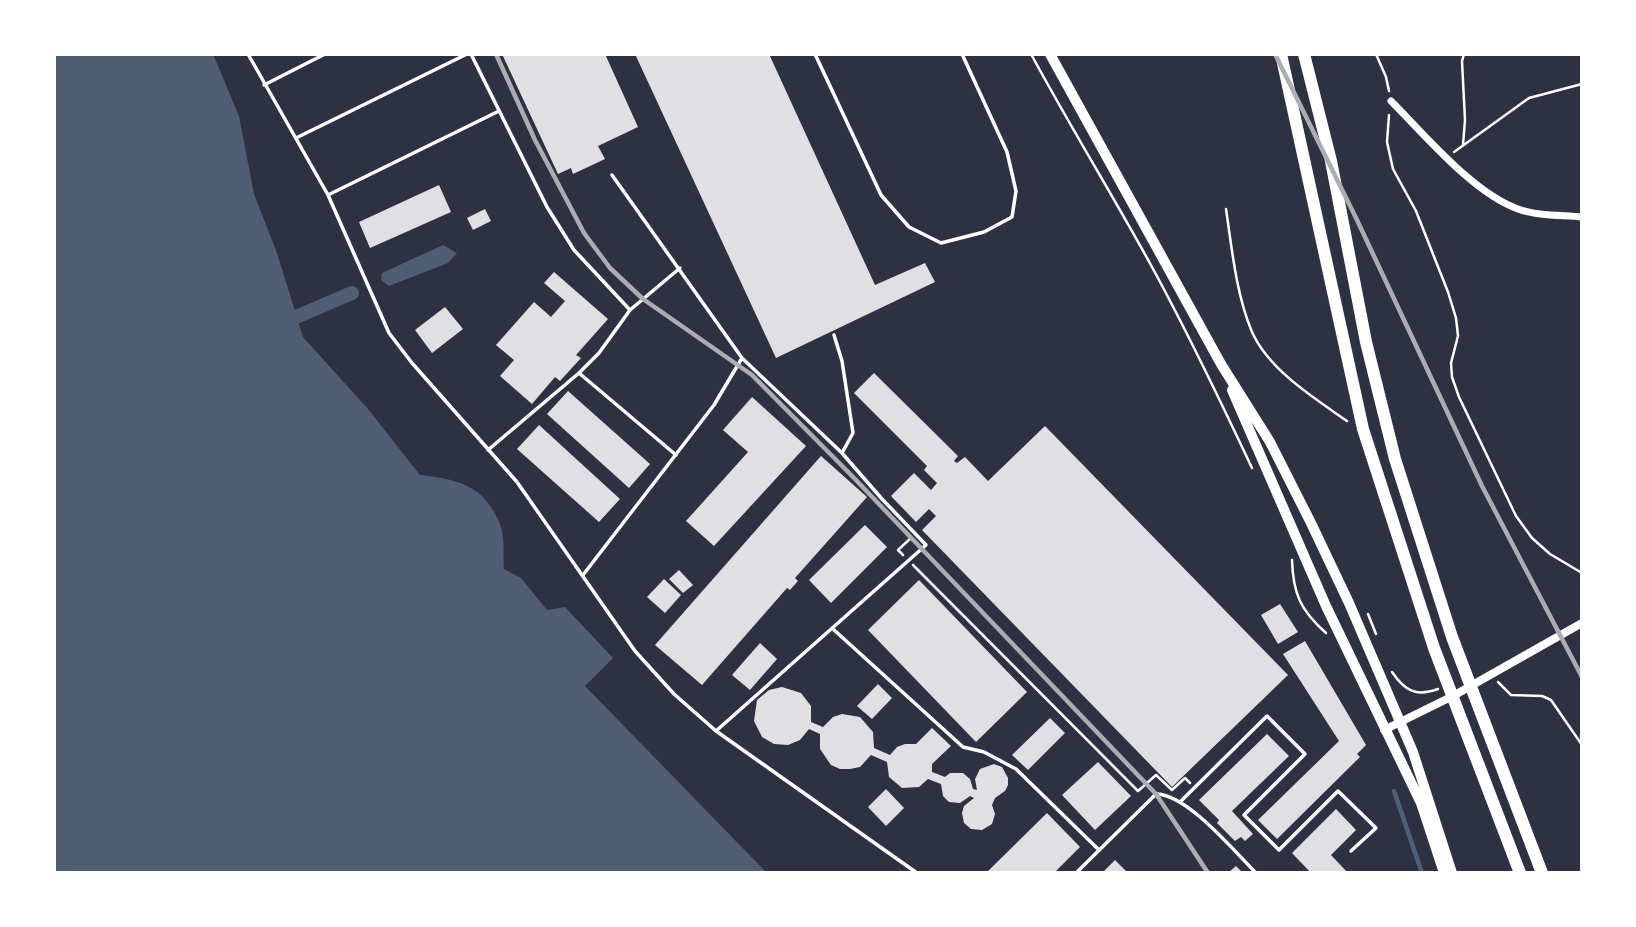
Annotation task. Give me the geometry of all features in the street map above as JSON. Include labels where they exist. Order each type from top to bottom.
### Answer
[{"type":"highway","points":[[1281,54],[1363,429],[1434,648],[1520,873]]},
{"type":"highway","points":[[1304,54],[1331,161],[1366,342],[1392,446],[1452,638],[1542,873]]},
{"type":"main road","points":[[1050,54],[1221,364],[1270,442],[1311,523],[1360,627],[1413,752],[1452,873]]},
{"type":"main road","points":[[1221,364],[1252,441],[1326,606],[1421,803],[1444,873]]},
{"type":"street","points":[[1391,101],[1471,180],[1505,203],[1520,210],[1582,217]]},
{"type":"street","points":[[1384,730],[1582,623]]},
{"type":"lane","points":[[248,54],[328,195],[389,332],[412,363],[517,482],[635,651],[674,694],[716,731],[917,873]]},
{"type":"lane","points":[[264,85],[325,54]]},
{"type":"lane","points":[[296,138],[469,54],[547,207],[574,250],[630,310]]},
{"type":"lane","points":[[815,54],[881,195],[909,227],[941,243],[984,232],[1012,217],[1016,191],[1007,152],[962,54]]},
{"type":"lane","points":[[328,195],[500,111]]},
{"type":"lane","points":[[612,175],[742,358],[842,453],[926,545],[716,731]]},
{"type":"lane","points":[[488,450],[579,373],[599,353],[630,310],[680,268]]},
{"type":"lane","points":[[834,335],[842,361],[853,433],[842,453]]},
{"type":"lane","points":[[583,575],[714,405],[742,358]]},
{"type":"lane","points":[[579,373],[676,455]]},
{"type":"lane","points":[[833,629],[963,747],[984,752],[1016,769],[1099,850]]},
{"type":"lane","points":[[1181,801],[1267,716],[1305,754],[1244,815],[1279,850],[1338,790],[1376,828],[1351,852]]},
{"type":"lane","points":[[1076,873],[1156,794],[1164,794],[1181,801],[1256,873]]},
{"type":"path","points":[[1031,54],[1199,355],[1255,475]]},
{"type":"path","points":[[1376,54],[1386,77],[1391,101],[1387,142],[1394,169],[1416,211],[1456,318],[1458,336],[1451,363],[1452,377],[1459,397],[1516,516],[1532,538],[1550,554],[1582,573]]},
{"type":"path","points":[[1462,146],[1465,120],[1462,61],[1464,54]]},
{"type":"path","points":[[1447,157],[1529,98],[1582,84]]},
{"type":"path","points":[[1226,209],[1235,266],[1253,333],[1269,357],[1291,378],[1347,421]]},
{"type":"path","points":[[915,534],[898,550],[1138,791],[1156,775],[1172,790],[1185,778],[1195,787]]},
{"type":"path","points":[[1292,554],[1296,592],[1303,611],[1329,636]]},
{"type":"path","points":[[1491,674],[1511,695],[1542,695],[1550,700],[1582,745]]},
{"type":"path","points":[[1398,681],[1416,694],[1436,690],[1448,684]]},
{"type":"water","points":[[54,54],[213,54],[239,116],[254,194],[277,253],[303,337],[368,409],[420,475],[458,482],[487,501],[502,529],[504,569],[521,578],[547,610],[565,607],[613,658],[585,686],[767,873],[54,873]]},
{"type":"water","points":[[443,245],[457,253],[448,263],[389,286],[381,280],[382,273]]},
{"type":"building","points":[[502,54],[605,54],[638,127],[598,146],[605,159],[573,174],[571,168],[558,174]]},
{"type":"building","points":[[635,54],[769,54],[875,285],[925,263],[935,282],[776,358]]},
{"type":"building","points":[[439,185],[451,212],[370,248],[359,222]]},
{"type":"building","points":[[485,209],[491,221],[473,230],[467,218]]},
{"type":"building","points":[[554,272],[608,319],[576,355],[581,358],[560,381],[555,377],[532,404],[500,376],[514,360],[496,345],[534,302],[551,317],[565,301],[544,283]]},
{"type":"building","points":[[445,307],[463,329],[432,353],[415,330]]},
{"type":"building","points":[[874,373],[958,456],[954,461],[957,463],[965,457],[988,481],[1045,426],[1288,675],[1172,787],[922,530],[936,516],[929,509],[916,522],[891,496],[914,473],[931,490],[937,483],[924,470],[927,466],[854,393]]},
{"type":"building","points":[[568,391],[650,464],[629,488],[547,414]]},
{"type":"building","points":[[752,397],[806,446],[714,546],[686,521],[748,452],[723,430]]},
{"type":"building","points":[[539,425],[620,499],[599,522],[517,449]]},
{"type":"building","points":[[821,456],[867,497],[795,578],[798,581],[790,590],[787,588],[702,685],[655,645]]},
{"type":"building","points":[[865,525],[887,547],[831,603],[809,580]]},
{"type":"building","points":[[679,570],[693,585],[683,593],[669,579]]},
{"type":"building","points":[[664,579],[681,595],[665,613],[647,597]]},
{"type":"building","points":[[919,580],[1027,692],[976,742],[868,630]]},
{"type":"building","points":[[1280,604],[1298,632],[1278,644],[1261,615]]},
{"type":"building","points":[[1305,641],[1366,745],[1357,754],[1360,757],[1277,839],[1258,820],[1339,741],[1283,654]]},
{"type":"building","points":[[760,643],[777,659],[750,690],[732,675]]},
{"type":"building","points":[[878,684],[892,698],[872,719],[857,706]]},
{"type":"building","points":[[782,687],[801,693],[811,706],[811,722],[823,727],[833,717],[842,714],[860,717],[873,732],[874,748],[890,755],[897,747],[916,744],[932,728],[951,746],[932,764],[932,772],[945,777],[950,773],[963,773],[970,779],[973,789],[977,790],[975,779],[980,769],[994,764],[1002,767],[1008,778],[1008,785],[992,805],[995,814],[992,824],[982,830],[971,829],[964,823],[962,813],[964,806],[974,798],[970,796],[960,803],[949,802],[943,796],[941,784],[928,779],[919,787],[902,788],[889,777],[887,762],[871,755],[860,767],[840,769],[831,765],[820,749],[820,734],[809,729],[800,740],[788,745],[774,744],[762,737],[754,721],[757,700],[769,690]]},
{"type":"building","points":[[1050,718],[1065,733],[1028,770],[1012,755]]},
{"type":"building","points":[[1267,734],[1289,756],[1232,811],[1253,834],[1245,841],[1241,837],[1235,841],[1199,800]]},
{"type":"building","points":[[1098,762],[1131,796],[1095,830],[1062,795]]},
{"type":"building","points":[[886,789],[904,808],[886,826],[868,807]]},
{"type":"building","points":[[1336,809],[1356,830],[1331,855],[1348,873],[1311,873],[1292,853]]},
{"type":"building","points":[[1047,813],[1080,847],[1054,873],[986,873]]},
{"type":"building","points":[[1115,860],[1128,873],[1102,873]]},
{"type":"building","points":[[1236,866],[1243,873],[1228,873]]},
{"type":"waterway","points":[[296,317],[352,293]]},
{"type":"waterway","points":[[1394,791],[1422,873]]},
{"type":"railway","points":[[496,54],[535,140],[584,233],[610,268],[643,299],[752,375],[855,479],[1156,794],[1208,873]]},
{"type":"railway","points":[[1275,54],[1357,220],[1482,486],[1582,677]]}]
